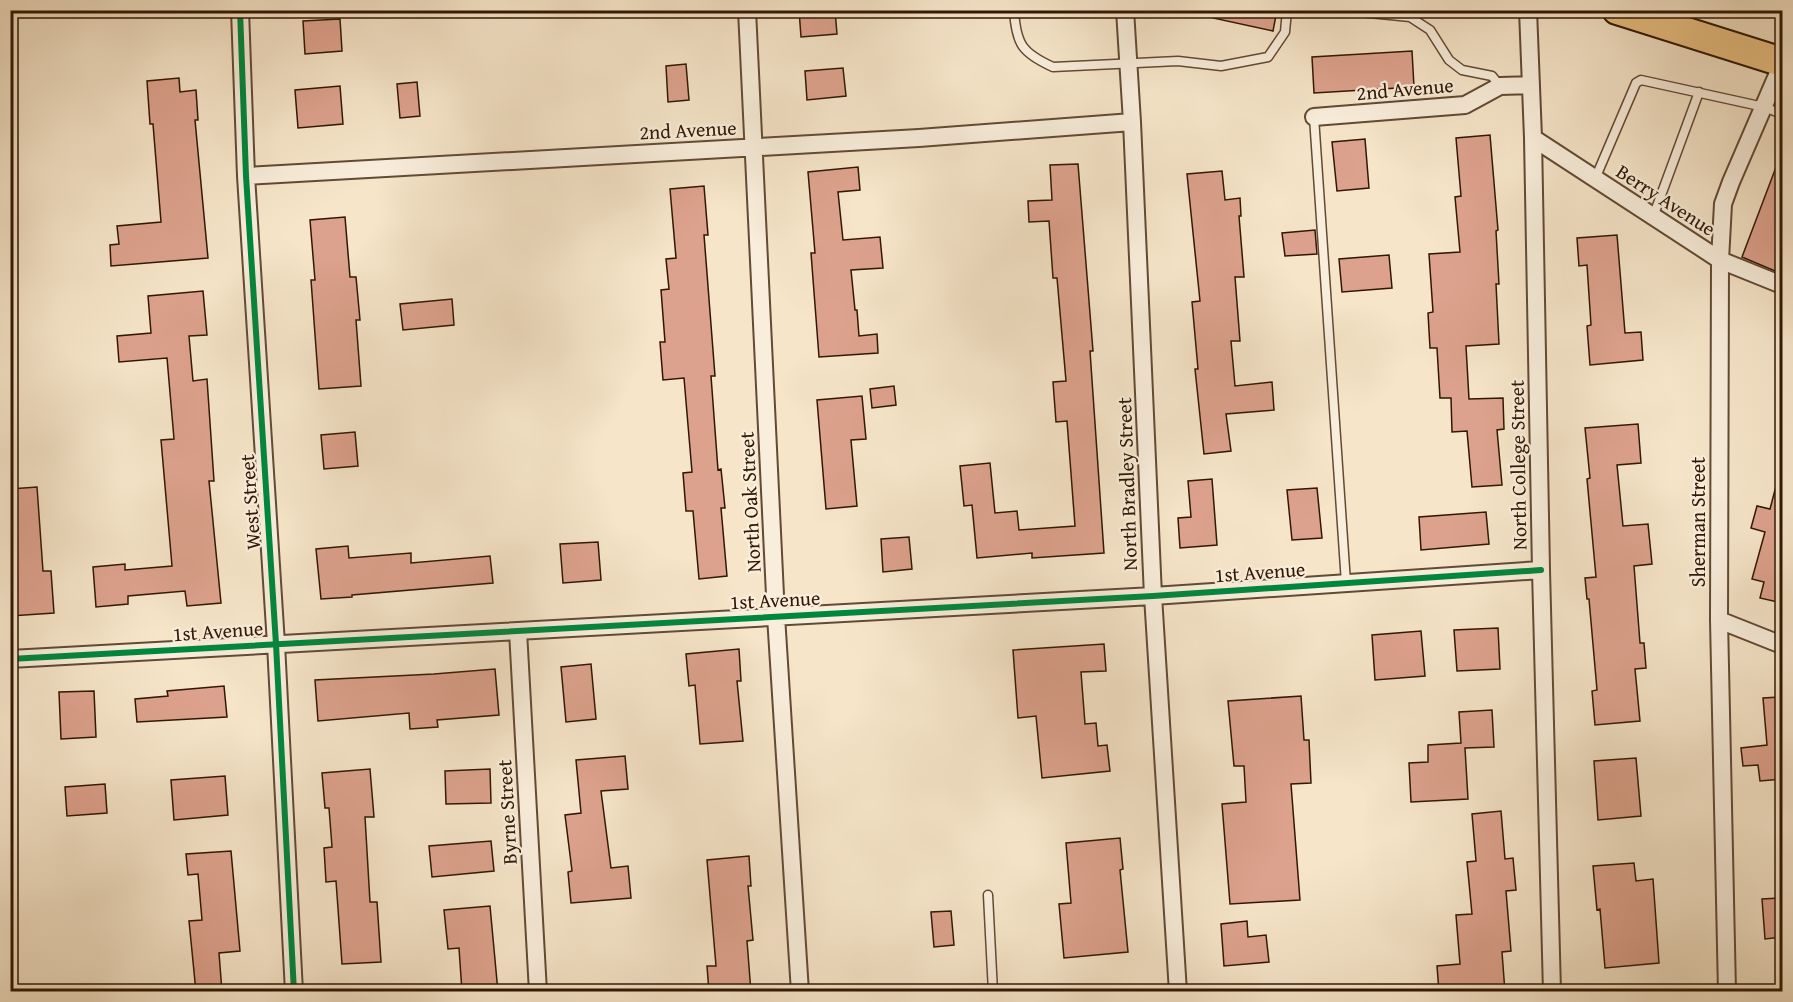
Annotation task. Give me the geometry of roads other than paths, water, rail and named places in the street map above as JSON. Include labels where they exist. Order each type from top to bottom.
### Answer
[{"type":"highway","points":[[1617,10],[1782,63]]},
{"type":"street","name":"West Street","points":[[240,10],[246,176],[276,644],[294,992]]},
{"type":"street","name":"North Oak Street","points":[[747,10],[776,616],[800,992]]},
{"type":"street","name":"North Bradley Street","points":[[1125,10],[1132,122],[1152,596],[1178,992]]},
{"type":"street","name":"North College Street","points":[[1528,10],[1533,138],[1552,992]]},
{"type":"street","name":"Sherman Street","points":[[1727,992],[1719,620],[1720,260],[1723,204],[1782,63]]},
{"type":"street","name":"2nd Avenue","points":[[1314,117],[1466,105],[1500,86],[1531,85]]},
{"type":"street","name":"2nd Avenue","points":[[246,176],[755,147],[1132,122]]},
{"type":"street","name":"Berry Avenue","points":[[1533,138],[1720,260],[1782,285]]},
{"type":"street","name":"1st Avenue","points":[[10,659],[1152,596],[1541,570]]},
{"type":"street","points":[[1719,620],[1782,645]]},
{"type":"street","name":"Byrne Street","points":[[518,631],[538,992]]},
{"type":"lane","points":[[1014,10],[1015,32],[1020,46],[1036,59],[1053,67],[1178,61],[1221,66],[1268,57],[1285,32],[1287,10]]},
{"type":"lane","points":[[1339,10],[1410,17],[1430,30],[1449,60],[1462,70],[1492,76],[1500,86]]},
{"type":"lane","points":[[1595,179],[1636,83],[1647,80],[1764,107],[1782,114]]},
{"type":"lane","points":[[1653,217],[1699,92]]},
{"type":"lane","points":[[1314,117],[1346,583]]},
{"type":"lane","points":[[988,895],[993,992]]}]
